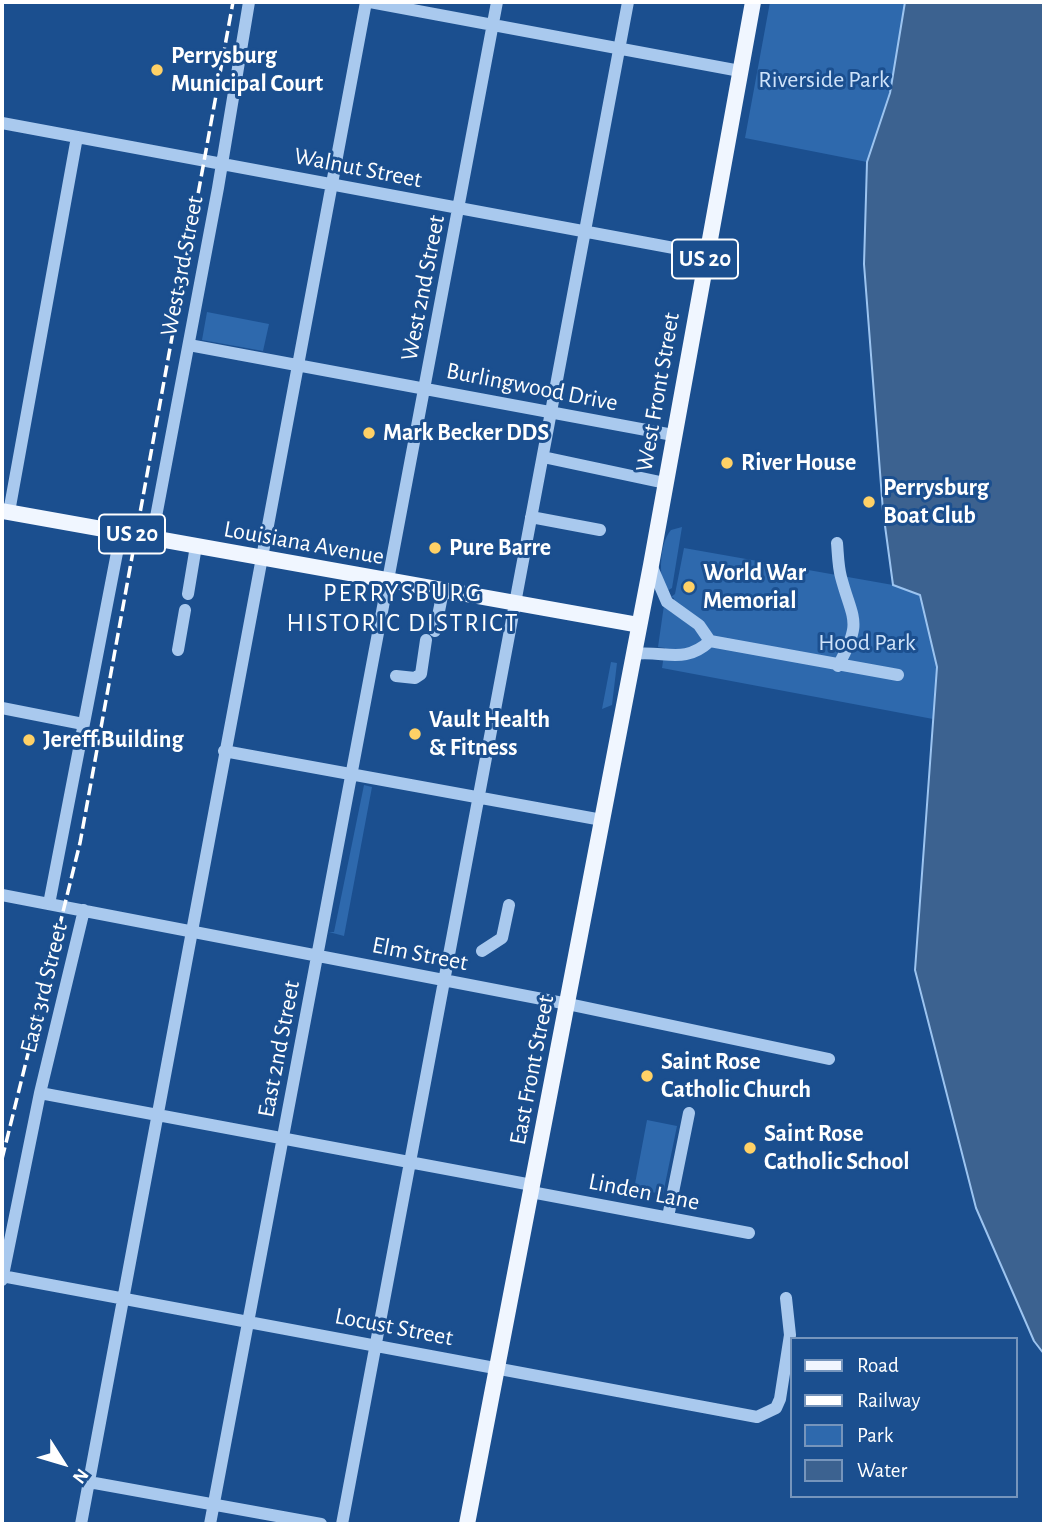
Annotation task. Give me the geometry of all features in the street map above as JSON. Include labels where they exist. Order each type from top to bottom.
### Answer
[{"type":"main road","name":"West Front Street","points":[[639,625],[753,2]]},
{"type":"main road","name":"Louisiana Avenue","points":[[6,512],[639,625]]},
{"type":"main road","name":"East Front Street","points":[[467,1524],[639,625]]},
{"type":"street","name":"West 3rd Street","points":[[152,538],[249,2]]},
{"type":"street","points":[[81,1524],[190,931],[368,2],[740,71]]},
{"type":"street","name":"West 2nd Street","points":[[387,581],[497,2]]},
{"type":"street","points":[[342,1524],[378,1346],[442,980],[628,2]]},
{"type":"street","name":"Walnut Street","points":[[2,123],[706,254]]},
{"type":"street","points":[[6,512],[78,137]]},
{"type":"street","name":"Burlingwood Drive","points":[[188,345],[673,435]]},
{"type":"street","points":[[543,457],[665,483]]},
{"type":"street","points":[[531,517],[600,530]]},
{"type":"street","name":"East 3rd Street","points":[[49,904],[121,532]]},
{"type":"street","points":[[837,543],[840,573],[850,599],[854,622],[852,637],[838,666]]},
{"type":"street","points":[[188,594],[196,546]]},
{"type":"street","points":[[651,565],[667,602],[699,625],[710,641],[898,675]]},
{"type":"street","name":"East 2nd Street","points":[[210,1524],[387,581]]},
{"type":"street","points":[[396,676],[415,678],[421,674],[443,591]]},
{"type":"street","points":[[178,650],[185,610]]},
{"type":"street","points":[[425,680],[432,637]]},
{"type":"street","points":[[633,653],[655,651],[684,656],[699,652],[710,641]]},
{"type":"street","points":[[2,708],[83,724]]},
{"type":"street","points":[[225,751],[602,821]]},
{"type":"street","name":"Elm Street","points":[[2,895],[568,1004],[829,1059]]},
{"type":"street","points":[[482,951],[502,938],[509,905]]},
{"type":"street","name":"East 3rd Street","points":[[2,1277],[40,1093],[84,910]]},
{"type":"street","name":"Linden Lane","points":[[40,1093],[411,1162],[749,1233]]},
{"type":"street","points":[[668,1217],[689,1113]]},
{"type":"street","name":"Locust Street","points":[[2,1277],[748,1416],[766,1415],[776,1408],[780,1399],[790,1335],[786,1298]]},
{"type":"street","points":[[89,1482],[321,1524]]},
{"type":"green space","name":"Riverside Park","points":[[770,2],[905,2],[890,93],[867,162],[745,138]]},
{"type":"green space","points":[[207,312],[269,324],[263,351],[202,340]]},
{"type":"green space","points":[[682,527],[672,588],[665,592],[661,569],[664,543],[671,530]]},
{"type":"green space","name":"Hood Park","points":[[684,548],[893,585],[920,595],[937,667],[933,719],[662,668],[665,648],[658,647],[664,605],[672,613],[674,598],[671,597],[675,594]]},
{"type":"green space","points":[[611,662],[617,663],[612,705],[602,709]]},
{"type":"green space","points":[[364,785],[372,787],[344,936],[329,932],[334,932]]},
{"type":"green space","points":[[647,1120],[677,1126],[663,1194],[634,1189]]},
{"type":"water","points":[[905,2],[1044,2],[1044,1354],[1034,1341],[976,1208],[915,970],[937,667],[920,595],[893,585],[883,511],[864,264],[867,162],[890,93]]},
{"type":"railway","points":[[2,1159],[80,843],[233,2]]},
{"type":"place","name":"Perrysburg Municipal Court","points":[[157,70]]},
{"type":"place","name":"Mark Becker DDS","points":[[369,433]]},
{"type":"place","name":"River House","points":[[727,463]]},
{"type":"place","name":"Perrysburg Boat Club","points":[[869,502]]},
{"type":"place","name":"Pure Barre","points":[[435,548]]},
{"type":"place","name":"World War Memorial","points":[[689,587]]},
{"type":"place","name":"Vault Health & Fitness","points":[[415,734]]},
{"type":"place","name":"Jereff Building","points":[[29,740]]},
{"type":"place","name":"Saint Rose Catholic Church","points":[[647,1076]]},
{"type":"place","name":"Saint Rose Catholic School","points":[[750,1148]]},
{"type":"district","name":"PERRYSBURG HISTORIC DISTRICT","points":[[403,608]]}]
